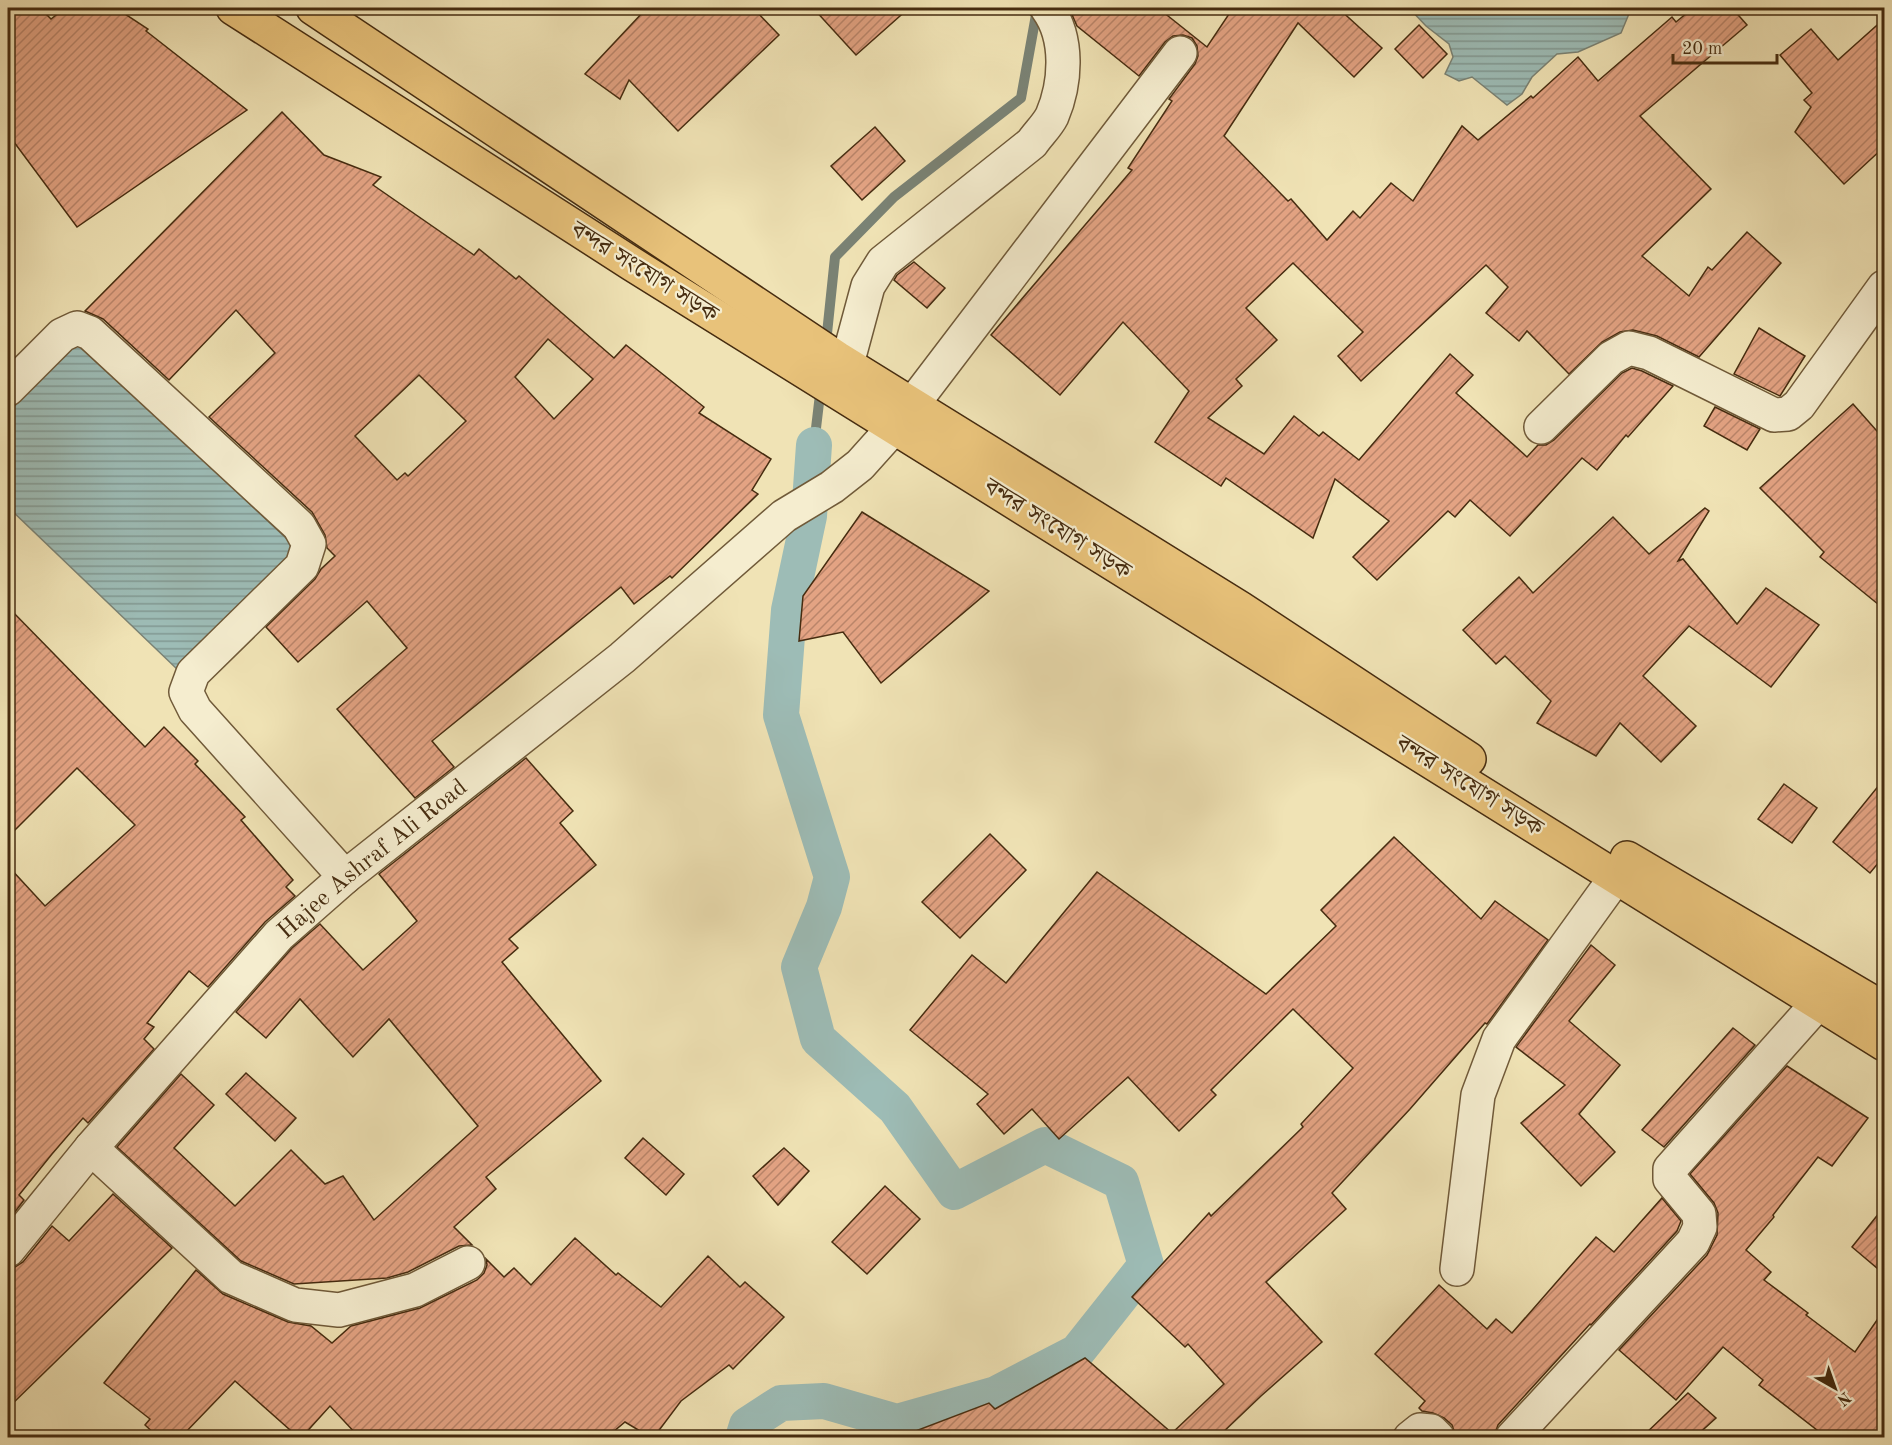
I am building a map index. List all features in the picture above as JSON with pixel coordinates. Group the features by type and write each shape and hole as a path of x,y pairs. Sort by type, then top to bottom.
{"highway":[{"name":"বন্দর সংযোগ সড়ক","path":"233,8 632,264 843,373 903,415 1616,877 1884,1044"},
{"name":"বন্দর সংযোগ সড়ক","path":"313,8 806,355"},
{"name":"বন্দর সংযোগ সড়ক","path":"903,415 1240,608 1560,818 1884,1009"}],"street":[{"path":"843,373 868,286 883,262 1032,142 1051,118 1061,88 1063,51 1057,21 1047,8"},
{"name":"Hajee Ashraf Ali Road","path":"8,1250 91,1148 279,935 345,877 622,658 784,516 832,487 860,465 903,415 1180,53"},
{"path":"1541,427 1611,358 1629,348 1649,353 1774,415 1788,414 1799,405 1884,287"},
{"path":"8,389 62,336 77,328 90,333 299,526 309,544 302,566 193,673 186,692 195,710 345,877"},
{"path":"1457,1269 1478,1095 1499,1039 1616,877"},
{"path":"1512,1437 1693,1242 1700,1227 1699,1214 1670,1179 1670,1169 1818,1003"},
{"path":"91,1148 231,1276 295,1305 339,1310 415,1290 468,1263"},
{"path":"1410,1437 1420,1430 1431,1431 1438,1437"}],"water":[{"path":"1388,8 1409,8 1391,11"},
{"path":"1409,8 1631,9 1621,33 1578,52 1557,54 1532,77 1522,94 1507,105 1472,77 1459,81 1445,74 1453,57 1449,44 1426,26"},
{"path":"77,341 288,540 292,549 287,559 179,671 8,507 8,413"}],"building":[{"path":"8,8 40,8 51,19 65,8 116,8 148,29 146,31 247,110 77,227 8,134"},
{"path":"753,8 779,35 678,131 629,80 620,99 585,74 645,10"},
{"path":"813,8 909,8 856,55"},
{"path":"1069,8 1158,8 1207,47 1233,8 1338,8 1382,48 1354,77 1298,23 1224,136 1288,201 1291,199 1327,240 1353,211 1360,218 1391,183 1413,201 1462,126 1478,140 1531,96 1533,98 1578,57 1598,81 1672,17 1676,22 1693,8 1732,8 1747,25 1640,116 1711,189 1642,256 1689,296 1708,267 1712,270 1747,232 1781,263 1699,357 1657,336 1633,330 1620,332 1602,342 1569,374 1527,331 1519,341 1486,313 1508,287 1486,265 1361,381 1338,356 1363,332 1293,263 1246,308 1277,340 1236,379 1242,386 1208,418 1264,454 1294,416 1319,436 1323,432 1359,460 1450,354 1473,375 1456,393 1527,457 1538,445 1546,445 1554,440 1622,373 1632,368 1673,386 1628,437 1626,435 1597,470 1582,458 1510,536 1470,500 1455,517 1448,511 1377,580 1353,557 1389,521 1335,479 1313,538 1226,478 1221,486 1155,442 1189,391 1123,322 1060,395 991,335 1132,170 1128,168 1172,101 1169,99 1195,64 1198,56 1197,46 1192,38 1183,35 1173,36 1165,42 1139,76 1077,26"},
{"path":"1884,19 1884,147 1844,184 1795,132 1811,107 1804,100 1812,93 1780,55 1811,29 1838,60"},
{"path":"1419,25 1447,54 1423,78 1395,49"},
{"path":"282,112 324,155 381,177 373,185 474,255 479,249 516,279 519,276 614,358 626,345 704,407 699,413 771,459 752,490 758,494 672,578 670,576 634,604 621,587 432,741 454,767 415,798 337,709 407,648 367,601 298,662 266,627 335,556 327,548 325,535 312,512 209,417 275,353 236,310 169,380 103,319 85,311","holes":["548,339 593,379 554,419 515,377","419,375 466,421 408,476 405,473 397,480 355,436"]},
{"path":"875,127 905,161 862,200 831,166"},
{"path":"914,262 945,288 927,308 894,280"},
{"path":"1759,328 1805,356 1780,396 1734,374"},
{"path":"1853,404 1884,439 1884,609 1820,557 1824,552 1760,488"},
{"path":"1715,407 1760,429 1747,450 1704,426"},
{"path":"1705,508 1709,511 1678,561 1683,559 1737,624 1766,588 1819,625 1771,687 1689,626 1643,676 1696,726 1661,762 1620,723 1596,756 1537,723 1551,701 1505,656 1496,664 1463,630 1519,577 1533,593 1613,517 1649,554"},
{"path":"862,512 989,591 881,683 843,632 799,641 803,596"},
{"path":"8,607 145,747 164,727 198,761 195,764 245,817 241,820 293,880 286,887 295,896 265,922 208,987 189,971 147,1023 154,1027 144,1039 154,1049 88,1123 83,1118 52,1154 19,1195 24,1200 8,1221 8,866 45,906 135,825 77,768 8,837"},
{"path":"526,758 573,811 560,823 596,865 509,939 518,948 502,962 601,1081 486,1177 496,1189 454,1227 472,1245 459,1246 408,1272 387,1278 294,1284 241,1261 117,1147 181,1074 214,1105 174,1148 235,1206 291,1150 325,1184 343,1176 374,1220 478,1126 389,1019 353,1057 300,999 266,1038 236,1012 292,948 320,924 363,970 417,921 379,874"},
{"path":"1884,779 1884,856 1870,873 1833,842"},
{"path":"1784,784 1817,808 1792,843 1758,819"},
{"path":"990,834 1026,870 960,938 922,902"},
{"path":"1394,837 1481,919 1495,901 1548,940 1487,1024 1485,1023 1332,1193 1346,1209 1266,1282 1322,1342 1218,1437 905,1437 905,1435 989,1403 995,1409 1085,1358 1172,1433 1224,1384 1188,1344 1185,1347 1132,1297 1209,1213 1211,1216 1303,1127 1301,1124 1353,1068 1293,1009 1211,1090 1216,1095 1179,1131 1128,1077 1059,1139 1032,1109 1004,1134 977,1104 988,1094 910,1030 972,955 1006,983 1097,872 1266,994 1336,926 1321,910"},
{"path":"1591,945 1615,965 1569,1021 1620,1065 1579,1114 1615,1152 1581,1186 1521,1123 1565,1085 1516,1047"},
{"path":"1733,1028 1755,1045 1664,1147 1642,1130"},
{"path":"1787,1066 1868,1118 1832,1166 1818,1157 1773,1215 1774,1217 1746,1250 1771,1272 1764,1280 1855,1352 1884,1310 1884,1437 1826,1437 1759,1385 1763,1380 1723,1347 1676,1400 1619,1350 1707,1255 1717,1235 1718,1213 1714,1203 1690,1174"},
{"path":"246,1073 296,1118 275,1141 226,1094"},
{"path":"643,1138 684,1174 666,1195 625,1158"},
{"path":"784,1148 809,1171 778,1205 753,1176"},
{"path":"885,1186 920,1219 867,1274 832,1242"},
{"path":"113,1194 172,1248 8,1408 8,1268 23,1262 52,1226 69,1241"},
{"path":"1662,1198 1681,1221 1677,1231 1498,1425 1494,1437 1456,1437 1452,1425 1444,1418 1419,1408 1425,1401 1375,1354 1439,1285 1487,1329 1496,1319 1512,1333 1596,1237 1614,1252"},
{"path":"1884,1207 1884,1274 1852,1247"},
{"path":"575,1238 616,1275 618,1273 661,1307 708,1256 740,1287 745,1282 784,1317 733,1369 729,1365 681,1401 654,1437 650,1437 625,1422 607,1437 359,1437 330,1406 302,1437 298,1437 235,1381 181,1437 158,1437 145,1425 150,1419 104,1383 196,1270 223,1294 288,1322 311,1326 332,1343 351,1326 420,1308 477,1280 484,1273 487,1265 486,1259 504,1277 514,1268 531,1285"},
{"path":"1688,1393 1716,1418 1695,1437 1642,1437"}],"waterway":[{"path":"826,343 835,257 894,197 1021,98 1036,15 1030,8"},
{"path":"814,445 821,386"},
{"path":"743,1438 747,1425 781,1403 824,1401 897,1422 996,1394 1077,1352 1146,1265 1121,1182 1045,1145 954,1192 895,1108 818,1039 799,967 824,907 832,877 781,715 789,610 809,516 814,445"}]}
